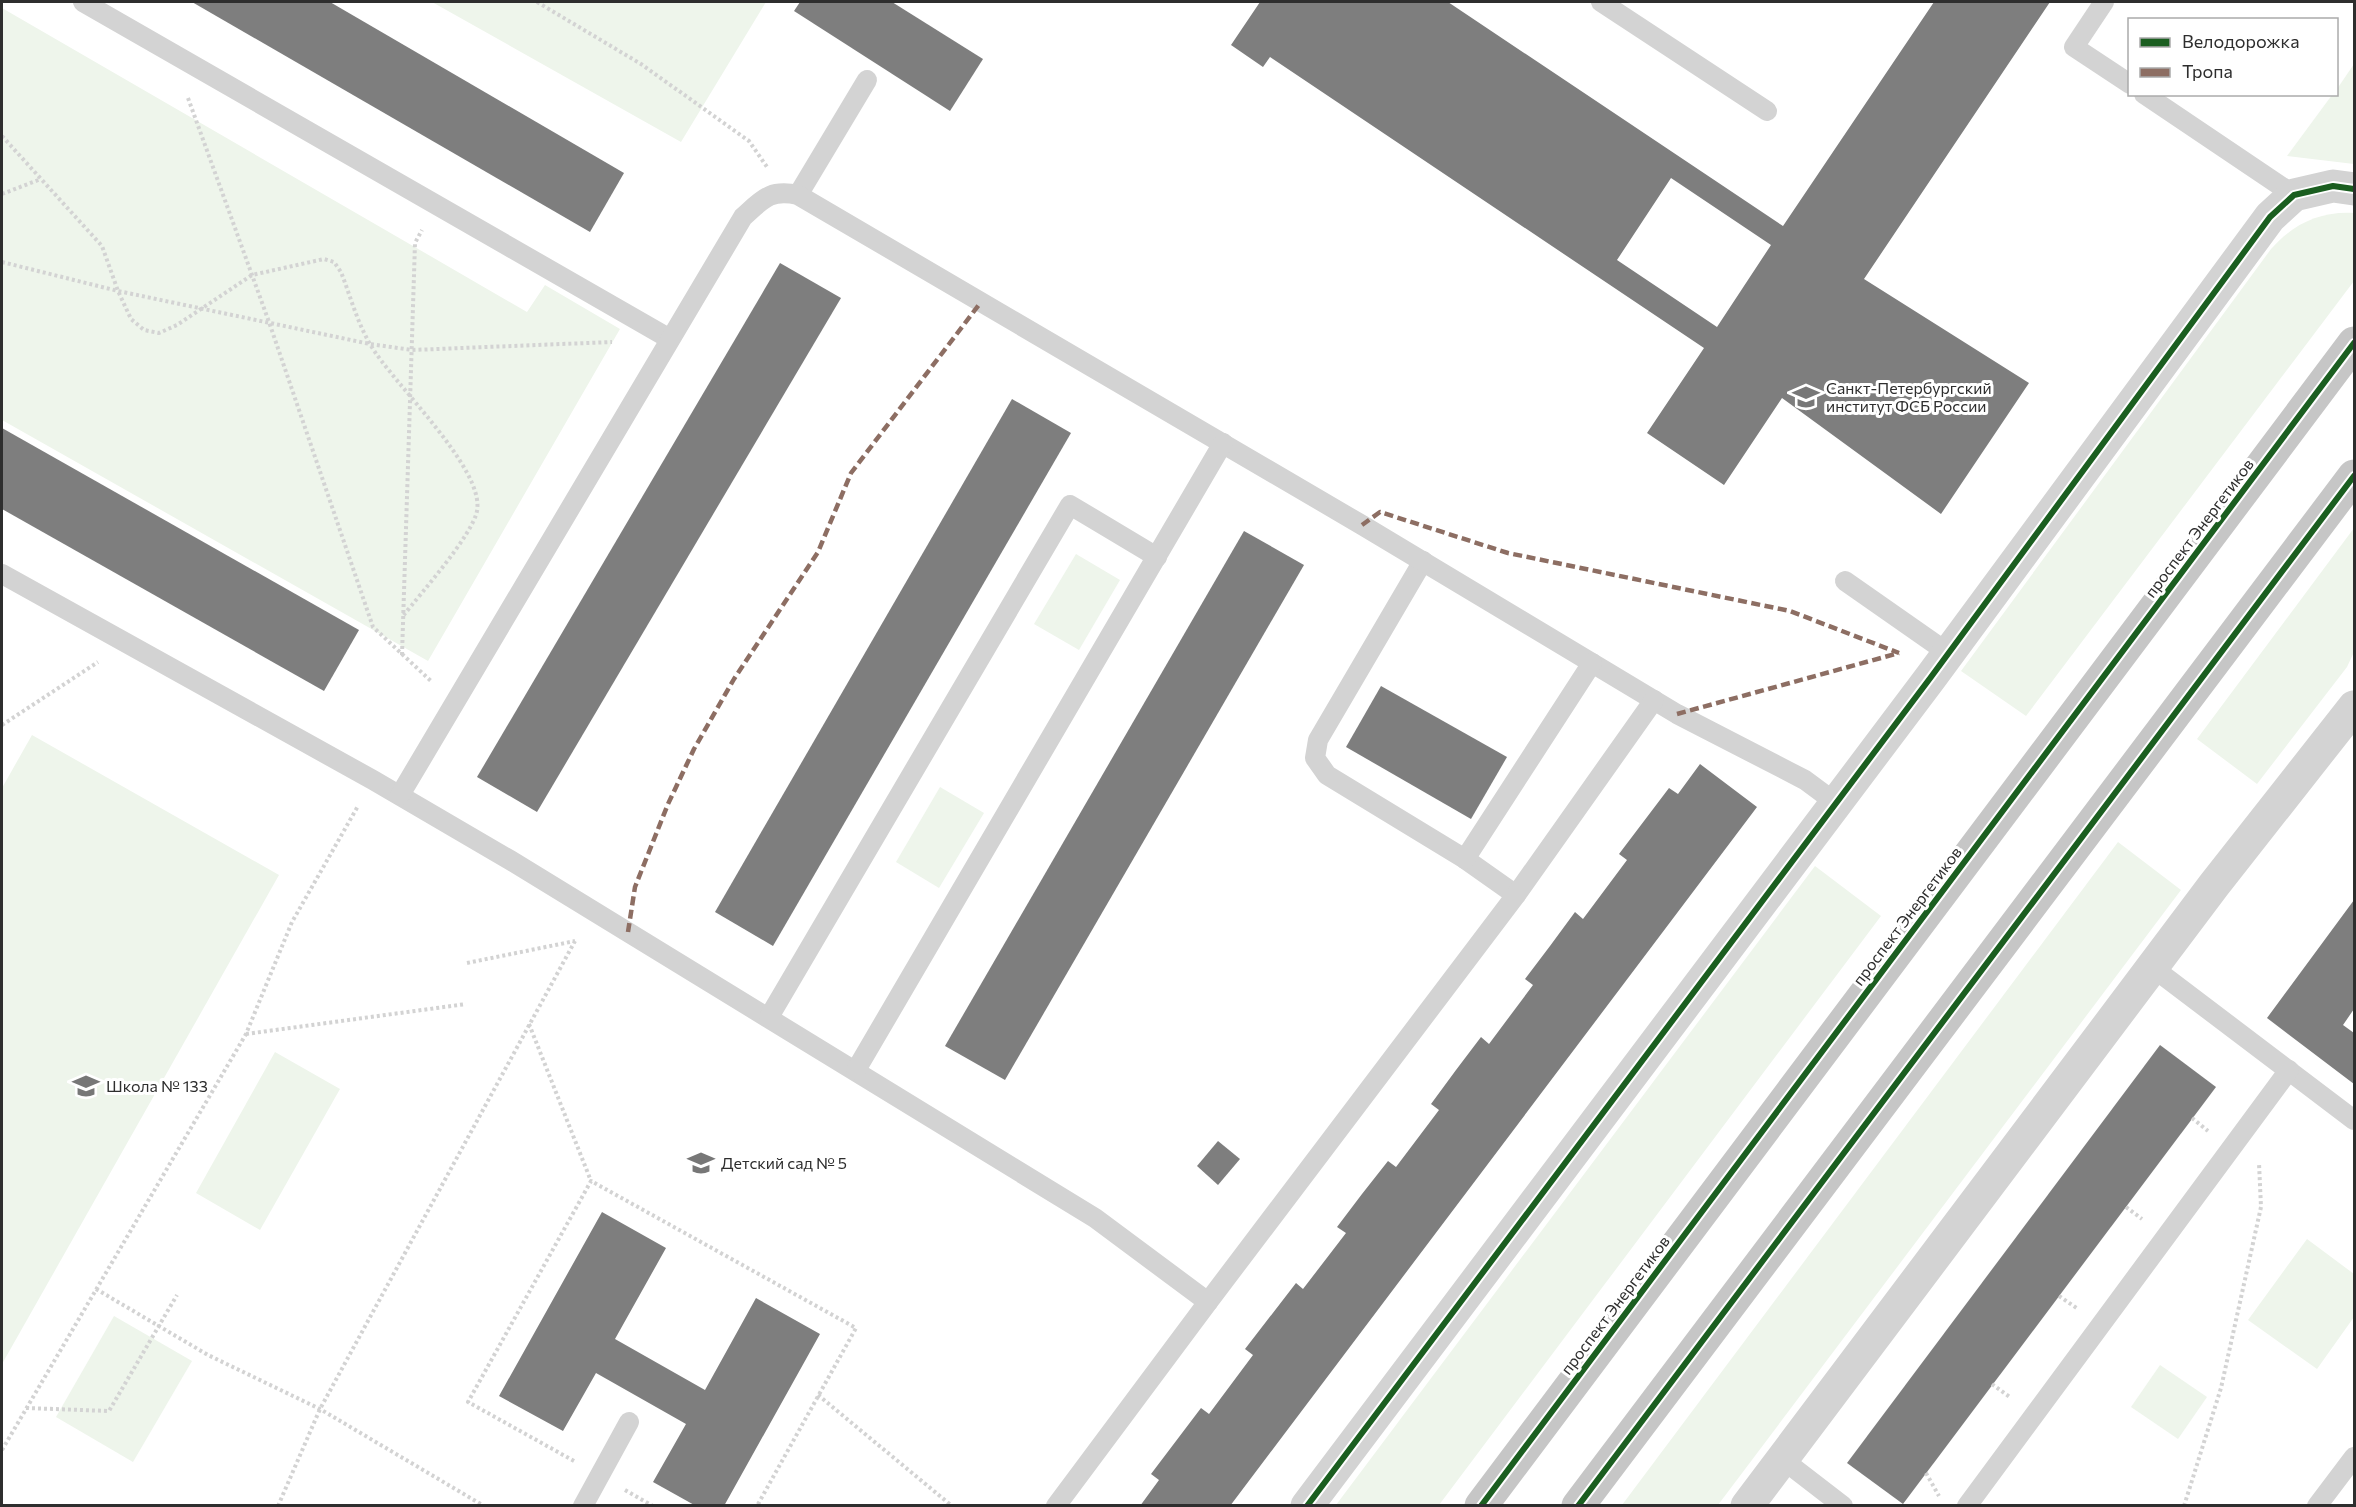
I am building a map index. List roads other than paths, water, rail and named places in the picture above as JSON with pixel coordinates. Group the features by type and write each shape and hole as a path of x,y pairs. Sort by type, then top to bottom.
{"main road":[{"name":"проспект Энергетиков","path":"1481,1506 2355,343"},
{"path":"1578,1506 2355,476"}],"street":[{"path":"1307,1506 1836,803 2270,217 2294,195 2333,186 2355,189"},
{"path":"1747,1506 2152,967 2355,707"}],"lane":[{"path":"83,2 670,339"},
{"path":"1601,2 1767,111"},
{"path":"2104,2 2074,47 2128,83"},
{"path":"791,193 867,80"},
{"path":"2147,96 2294,195"},
{"path":"400,795 743,217 766,196 791,193 1223,443 1677,714 1805,780 1836,803"},
{"path":"856,1070 1223,443"},
{"path":"769,1017 1070,505 1156,557"},
{"path":"1423,561 1318,740 1315,758 1327,774 1465,859 1516,895"},
{"path":"2,574 400,795 769,1017 1095,1218 1208,1302"},
{"path":"1845,581 1948,653"},
{"path":"1465,859 1592,663"},
{"path":"1056,1506 1516,895 1654,700"},
{"path":"2152,967 2355,1120"},
{"path":"1967,1506 2289,1070"},
{"path":"583,1506 629,1422"},
{"path":"2318,1506 2355,1457"},
{"path":"1782,1459 1843,1506"}],"place":[{"name":"Санкт-Петербургский институт ФСБ России","path":"1806,397"},
{"name":"Школа № 133","path":"86,1086"},
{"name":"Детский сад № 5","path":"701,1163"}]}
